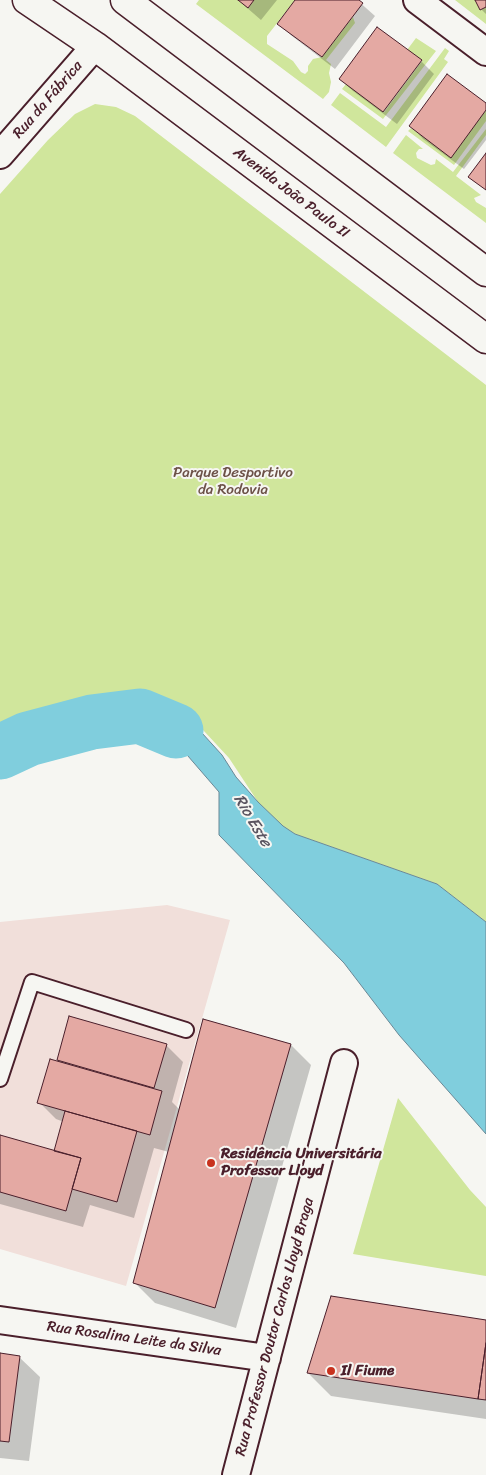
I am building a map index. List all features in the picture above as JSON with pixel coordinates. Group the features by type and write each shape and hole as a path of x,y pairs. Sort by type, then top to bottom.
{"main road":[{"name":"Avenida João Paulo II","path":"27,0 96,46 486,339"},
{"name":"Avenida João Paulo II","path":"51,0 96,46"},
{"path":"128,2 486,272"}],"street":[{"path":"417,0 486,52"},
{"name":"Rua da Fábrica","path":"0,155 96,46"},
{"name":"Rua Professor Doutor Carlos Lloyd Braga","path":"236,1475 344,1063"},
{"name":"Rua Rosalina Leite da Silva","path":"0,1320 267,1358"}],"lane":[{"path":"0,1079 32,982 186,1030"}],"shaded area":[{"path":"167,905 230,920 126,1286 0,1249 0,922"}],"green space":[{"path":"199,0 238,0 248,8 254,0 295,0 267,36 267,44 293,61 301,72 305,74 313,59 322,57 353,17 355,23 326,60 331,64 329,92 323,99 196,4"},
{"path":"455,0 475,0 480,10 486,7 486,24"},
{"path":"416,38 436,51 383,119 342,89 346,84 384,112 422,61 407,50"},
{"path":"445,48 449,51 444,59 448,62 386,147 331,105 340,93 386,127"},
{"name":"Parque Desportivo da Rodovia","path":"95,104 116,107 135,116 486,385 486,922 437,884 295,834 282,826 258,802 229,758 191,717 167,705 117,706 0,741 0,194 48,140 75,114"},
{"path":"486,110 486,121 454,165 408,131 411,128 451,157"},
{"path":"486,129 486,135 456,176 481,195 474,198 476,202 486,208 486,223 393,153 406,135 423,149 419,149 416,153 417,158 431,165 435,164 436,159 453,172"},
{"path":"398,1098 470,1190 486,1207 486,1276 353,1254"}],"water":[{"path":"150,711 185,720 202,733 222,755 236,777 258,802 283,826 295,834 437,884 486,922 486,1134 399,1035 344,963 219,835 219,792 175,741 126,730 0,770 0,752 28,739"}],"building":[{"path":"238,0 254,0 248,8"},
{"path":"295,0 359,0 363,3 322,57 277,24"},
{"path":"475,0 486,0 486,7 480,10"},
{"path":"377,27 422,60 383,112 339,79"},
{"path":"447,74 486,103 486,110 451,158 409,126"},
{"path":"486,153 486,190 468,177"},
{"path":"69,1016 167,1044 154,1088 57,1060"},
{"name":"Residência Universitária Professor Lloyd","path":"203,1019 291,1044 215,1308 133,1283"},
{"path":"50,1059 162,1091 150,1135 37,1103"},
{"path":"65,1111 137,1131 117,1202 72,1189 81,1158 54,1151"},
{"path":"0,1135 81,1158 66,1211 0,1192"},
{"path":"331,1296 486,1320 486,1343 478,1399 307,1373"},
{"path":"486,1343 486,1400 478,1399"},
{"path":"0,1353 20,1356 9,1442 0,1441"}],"waterway":[{"name":"Rio Este","path":"0,752 28,739 92,722 140,716 176,731"}],"place":[{"name":"Residência Universitária Professor Lloyd","path":"211,1163"},
{"name":"Il Fiume","path":"331,1371"}]}
